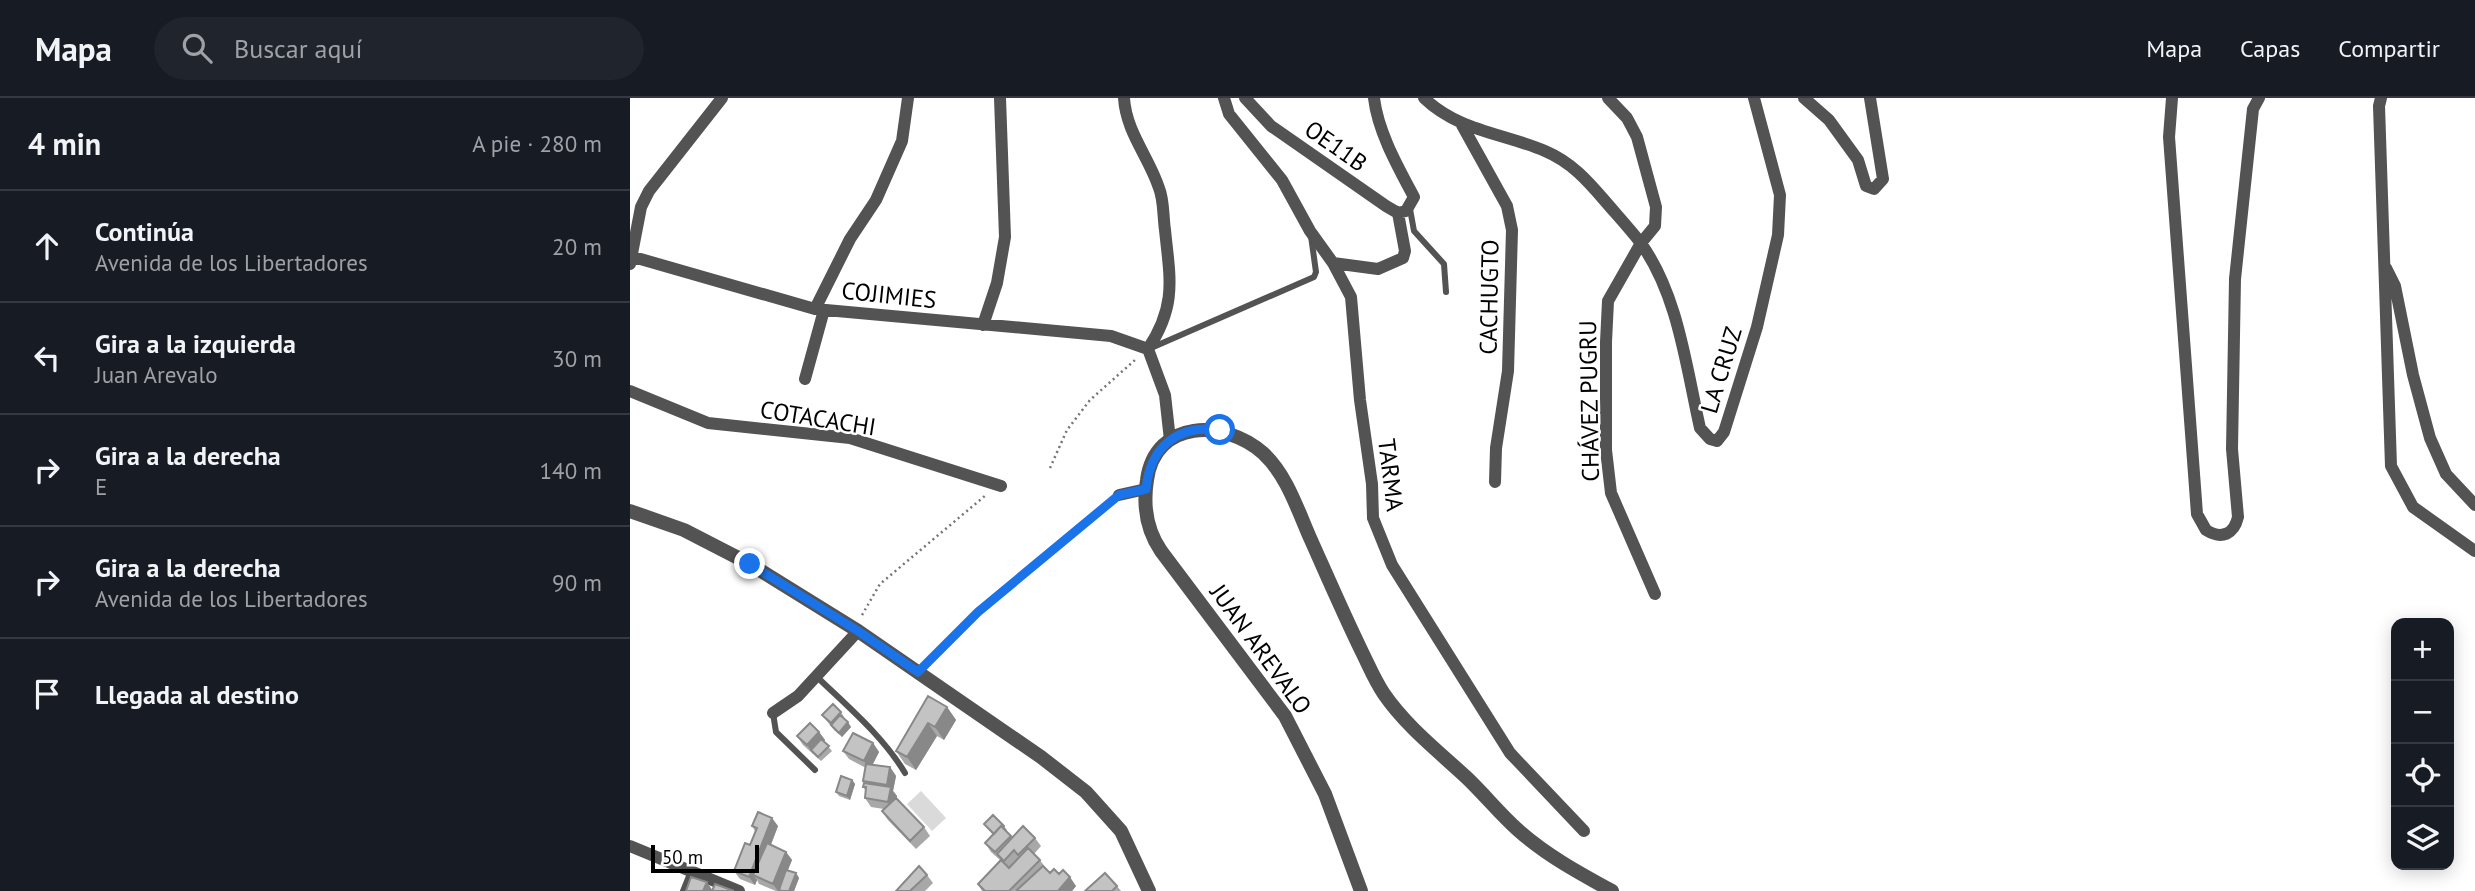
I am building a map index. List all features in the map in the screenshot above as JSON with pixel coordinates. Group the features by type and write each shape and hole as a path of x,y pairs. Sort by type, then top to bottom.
{"street":[{"path":"631,259 641,207 649,191 722,98"},
{"path":"805,379 819,310 849,239 876,200 902,141 908,98"},
{"path":"983,325 997,283 1005,237 1000,98"},
{"path":"1124,98 1131,130 1160,188 1171,281 1169,306 1160,330 1148,349 1165,395 1170,440 1194,430 1220,430 1251,443 1277,466 1337,600 1384,693 1415,729 1486,795 1518,830 1545,851 1612,891"},
{"name":"TARMA","path":"1224,98 1238,129 1282,180 1351,297 1360,400 1372,484 1373,518 1392,565 1510,753 1584,831"},
{"name":"OE11B","path":"1245,98 1271,126 1404,210"},
{"path":"1333,263 1378,269 1403,258 1405,251 1404,210 1414,197 1375,110 1374,98"},
{"path":"1424,98 1438,111 1462,125 1542,149 1563,159 1583,176 1641,243"},
{"name":"CHÁVEZ PUGRU","path":"1608,98 1627,118 1637,137 1656,207 1655,226 1641,243 1608,301 1606,450 1611,493 1655,594"},
{"name":"LA CRUZ","path":"1641,243 1666,291 1677,326 1700,428 1710,439 1717,441 1724,432 1757,327 1778,235 1780,195 1754,98"},
{"path":"1804,98 1829,120 1858,160 1866,186 1874,189 1883,179 1871,98"},
{"path":"2172,98 2169,136 2197,514 2206,530 2222,535 2231,533 2238,517 2232,449 2235,279 2253,108 2259,98"},
{"path":"2381,98 2379,106 2391,466 2413,507 2475,551"},
{"name":"CACHUGTO","path":"1462,125 1507,206 1512,230 1508,371 1496,448 1496,482"},
{"name":"COJIMIES","path":"631,259 819,310 1111,336 1148,349"},
{"path":"2384,267 2395,286 2413,375 2430,439 2446,474 2475,505"},
{"name":"COTACACHI","path":"630,391 708,423 850,438 1001,486"},
{"name":"JUAN AREVALO","path":"1170,440 1151,463 1146,489 1146,517 1156,544 1285,716 1325,794 1361,891"},
{"path":"1119,495 1146,489"},
{"path":"630,512 684,530 750,564 858,631 1041,757 1086,792 1121,831 1149,891"},
{"path":"773,713 798,696 858,631"},
{"path":"630,846 739,891"}],"lane":[{"path":"1404,210 1414,231 1444,264 1446,292"},
{"path":"1148,349 1314,277 1316,272 1310,230"},
{"path":"816,676 863,720 897,759 905,773"},
{"path":"773,713 776,732 815,770"},
{"path":"683,891 691,871"}],"path":[{"path":"1049,468 1067,430 1090,400 1148,349"},
{"path":"858,631 863,610 880,584 988,493"},
{"path":"918,672 978,612 1119,495"}],"shaded area":[{"path":"921,791 946,818 932,831 907,804"}],"building":[{"path":"928,696 947,707 935,727 928,723 907,757 896,751"},
{"path":"833,704 841,712 831,723 822,715"},
{"path":"840,715 848,722 839,733 831,725"},
{"path":"810,723 819,732 807,745 797,736"},
{"path":"853,733 873,743 864,761 843,751"},
{"path":"821,739 829,746 818,757 811,750"},
{"path":"866,764 890,767 887,785 863,781"},
{"path":"841,776 852,780 847,796 836,792"},
{"path":"864,783 891,787 888,802 865,798"},
{"path":"896,798 924,827 910,841 882,811"},
{"path":"758,812 772,818 749,877 734,871 745,843 750,845 757,828 752,826"},
{"path":"993,815 1004,826 994,834 984,824"},
{"path":"1001,826 1011,836 995,852 985,843"},
{"path":"1023,826 1035,838 1018,855 1014,850 1004,861 997,854"},
{"path":"767,843 786,852 773,884 753,875"},
{"path":"1028,848 1040,860 1009,891 985,891 978,884 1001,860 1009,868"},
{"path":"919,866 927,875 910,891 896,891"},
{"path":"1043,866 1050,873 1054,869 1059,874 1063,870 1070,877 1058,891 1017,890"},
{"path":"786,870 796,873 789,891 782,891 779,890"},
{"path":"1105,873 1117,886 1112,891 1085,891"},
{"path":"691,877 707,882 703,891 686,891"},
{"path":"715,884 734,891 712,891"}],"route":[{"path":"750,564 918,672 978,612 1119,495 1146,489 1151,463 1170,440 1194,430 1220,430"}]}
